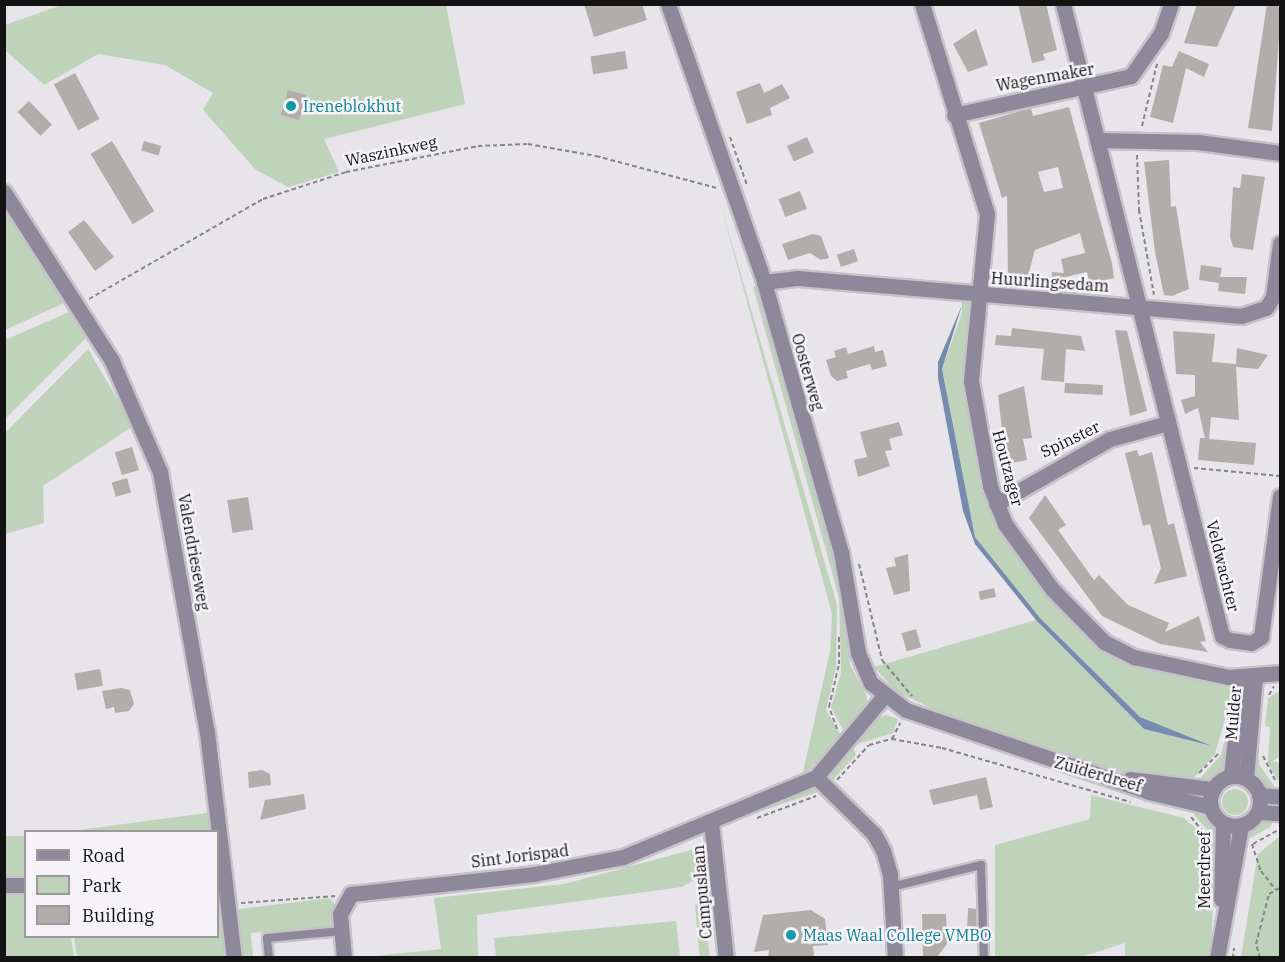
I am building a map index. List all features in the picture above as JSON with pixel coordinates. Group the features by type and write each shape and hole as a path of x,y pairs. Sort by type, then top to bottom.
{"street":[{"name":"Oosterweg","path":"668,4 727,187 764,282 847,572 862,669 884,696"},
{"name":"Houtzager","path":"922,4 954,115 987,214 971,381 996,504 1014,539 1052,590 1104,642 1134,657 1248,678"},
{"name":"Veldwachter","path":"1063,4 1222,636 1230,640 1251,643 1262,637 1281,496"},
{"name":"Wagenmaker","path":"954,115 1022,96 1085,91 1131,76 1161,33 1172,4"},
{"path":"1097,140 1197,142 1281,153"},
{"name":"Valendrieseweg","path":"4,192 78,305 130,396 160,472 207,732 216,830"},
{"name":"Huurlingsedam","path":"764,282 798,278 980,295 1255,314 1274,297 1281,243"},
{"name":"Spinster","path":"996,504 1110,439 1168,423"},
{"name":"Mulder","path":"1238,777 1248,678 1281,673"},
{"path":"884,696 816,777 826,790 874,834 891,887 895,957"},
{"name":"Zuiderdreef","path":"884,696 927,717 1112,778 1211,807"},
{"name":"Sint Jorispad","path":"344,900 363,890 593,865 711,823 816,777"},
{"path":"1281,797 1259,795 1238,777 1213,789 1211,807 1223,823 1241,825 1258,812 1281,813"},
{"name":"Zuiderdreef","path":"1112,778 1213,789"},
{"path":"1258,812 1259,795"},
{"name":"Campuslaan","path":"711,823 726,957"},
{"name":"Meerdreef","path":"1217,957 1222,917 1223,823"},
{"name":"Meerdreef","path":"1222,917 1245,846 1241,825"},
{"name":"Valendrieseweg","path":"219,859 223,901 234,957"},
{"path":"4,885 24,885"},
{"path":"344,900 342,931 344,957"}],"lane":[{"path":"891,887 981,865 984,957"},
{"path":"269,957 267,938 342,931"}],"path":[{"name":"Waszinkweg","path":"78,305 263,199 346,172 478,146 528,144 584,154 727,187"},
{"path":"716,178 727,187"},
{"path":"1178,466 1281,476"},
{"path":"791,807 826,790 863,752 836,728 829,706 839,664 839,630"},
{"path":"1275,690 1281,690"},
{"name":"Zuiderdreef","path":"863,752 876,741 892,739 942,748 1141,804"},
{"path":"1265,765 1280,792"},
{"path":"1186,814 1221,844"},
{"path":"1275,890 1245,846 1281,830"},
{"path":"1260,957 1258,934 1269,894 1281,888"},
{"path":"223,901 330,893 344,900"}],"green space":[{"path":"62,5 446,5 465,104 324,139 339,172 288,187 256,170 203,110 213,93 165,65 98,54 44,85 5,50 5,25"},
{"path":"719,199 837,605 836,667 826,710 842,737 802,776 830,651 832,614"},
{"path":"5,212 64,303 4,330"},
{"path":"758,285 844,590 850,665 867,697 867,707 845,733 831,708 841,673 839,598 753,287"},
{"path":"962,296 972,301 984,479 1039,583 1086,635 1227,684 1233,691 1215,754 1191,781 1116,771 944,714 897,692 874,667 1036,620 1144,729 1212,746 1140,717 1040,618 975,537 942,369 962,313"},
{"path":"69,312 86,338 5,419 5,340"},
{"path":"88,349 133,426 43,486 44,523 5,534 5,433"},
{"path":"1280,691 1280,756 1273,761 1280,763 1280,783 1268,764 1270,727 1265,726 1268,698"},
{"path":"1230,713 1225,768 1212,780 1197,782 1221,755"},
{"path":"886,715 898,719 893,733 857,744 874,720"},
{"path":"1257,723 1259,764 1276,789 1264,787 1253,770"},
{"path":"853,747 856,755 830,783 826,775"},
{"path":"808,788 818,792 743,817 743,815"},
{"path":"1235,789 1244,793 1248,802 1244,811 1235,815 1226,811 1222,802 1226,793"},
{"path":"1091,795 1184,818 1217,847 1210,957 1125,957 1125,943 1081,957 995,958 995,845 1090,819"},
{"path":"1199,808 1215,828 1215,838 1195,816 1193,810"},
{"path":"214,812 216,830 79,830"},
{"path":"1275,818 1270,827 1243,842 1261,821"},
{"path":"5,836 24,836 24,883 5,883"},
{"path":"1280,836 1280,957 1241,957 1258,854"},
{"path":"706,846 699,877 682,887 477,915 478,957 365,957 441,949 434,898 564,884"},
{"path":"5,893 24,894 24,938 71,938 74,957 5,957"},
{"path":"329,898 335,904 332,927 251,933 253,957 239,957 239,909"},
{"path":"705,904 710,957 700,958 695,905"},
{"path":"219,910 222,912 230,957 77,957 74,938 219,938"},
{"path":"676,921 680,957 496,957 494,938"}],"water":[{"path":"962,305 942,369 975,537 1040,618 1140,717 1212,746 1144,729 1036,620 975,544 963,511 938,378 938,362"}],"building":[{"path":"584,4 642,4 647,20 594,37"},
{"path":"1018,4 1046,4 1057,50 1043,54 1045,60 1032,63"},
{"path":"1197,4 1236,4 1217,47 1184,43"},
{"path":"1267,4 1277,4 1281,12 1272,131 1248,128"},
{"path":"976,29 988,65 968,72 953,44"},
{"path":"625,51 628,69 593,74 590,56"},
{"path":"1179,51 1209,64 1204,77 1186,68 1173,123 1150,117 1163,65 1172,67"},
{"path":"75,73 99,119 78,130 54,84"},
{"path":"760,83 764,93 782,84 790,98 770,108 772,115 747,124 736,92"},
{"name":"Ireneblokhut","path":"288,90 306,95 299,120 281,115"},
{"path":"29,101 52,125 40,136 17,112"},
{"path":"1069,107 1112,263 1114,278 1105,280 1104,291 1091,290 1087,272 1066,277 1069,287 1051,285 1052,272 1064,273 1061,259 1085,253 1080,233 1035,250 1026,283 1008,282 1007,196 1002,198 979,123 1031,108 1033,116","holes":["1058,167 1063,188 1044,192 1038,172"]},
{"path":"807,137 814,153 794,161 787,146"},
{"path":"112,141 154,211 133,224 91,154"},
{"path":"144,141 161,146 159,156 141,151"},
{"path":"1169,160 1171,207 1176,206 1189,289 1172,296 1164,295 1155,252 1144,162"},
{"path":"1242,174 1265,177 1253,250 1233,247 1230,237 1233,187 1240,188"},
{"path":"800,191 807,209 785,217 779,199"},
{"path":"84,220 114,257 95,271 68,232"},
{"path":"813,234 821,236 829,258 821,260 810,253 788,260 782,244"},
{"path":"854,249 858,261 841,267 837,255"},
{"path":"1201,265 1222,268 1220,277 1247,277 1245,294 1218,291 1219,283 1199,280"},
{"path":"1012,328 1081,336 1085,351 1066,349 1064,382 1041,380 1044,349 995,345 996,335 1011,336"},
{"path":"1115,330 1127,331 1147,411 1130,416"},
{"path":"1173,331 1215,334 1212,362 1236,364 1237,348 1268,355 1258,369 1236,367 1239,420 1211,417 1209,439 1256,443 1254,465 1198,460 1200,438 1205,438 1198,408 1185,414 1181,400 1195,396 1195,375 1176,374"},
{"path":"874,346 875,352 883,350 887,366 872,370 870,364 846,371 848,378 837,381 831,376 826,360 836,357 834,351 846,347 848,354"},
{"path":"1065,383 1103,385 1102,395 1064,393"},
{"path":"1024,386 1032,438 1023,439 1027,460 1006,464 998,395"},
{"path":"899,422 903,435 889,439 892,450 885,451 890,466 858,477 854,460 867,457 860,432"},
{"path":"132,447 139,470 122,475 115,452"},
{"path":"1137,450 1139,456 1152,452 1168,525 1174,523 1187,576 1154,584 1161,568 1150,524 1143,526 1125,453"},
{"path":"127,478 131,492 116,497 112,482"},
{"path":"1045,495 1066,525 1058,530 1094,580 1099,575 1128,605 1169,623 1165,632 1199,616 1206,641 1200,642 1208,652 1160,644 1102,616 1029,518"},
{"path":"248,497 253,530 232,533 227,500"},
{"path":"908,554 910,591 894,595 886,568 896,566 894,558"},
{"path":"994,588 996,597 980,600 978,592"},
{"path":"916,629 921,647 907,651 902,633"},
{"path":"100,669 103,686 77,690 74,674"},
{"path":"121,688 130,690 134,704 129,711 115,713 114,707 106,709 102,691"},
{"path":"262,770 270,774 271,785 249,788 248,772"},
{"path":"986,777 993,807 980,810 977,795 933,805 929,790"},
{"path":"304,794 306,809 260,820 265,800"},
{"path":"968,908 976,909 977,930 967,933"},
{"name":"Maas Waal College VMBO","path":"811,910 825,919 828,945 813,946 814,957 768,957 769,950 754,952 763,915"},
{"path":"922,914 946,914 947,944 937,957 923,957"}],"place":[{"name":"Ireneblokhut","path":"291,106"},
{"name":"Maas Waal College VMBO","path":"791,935"}]}
